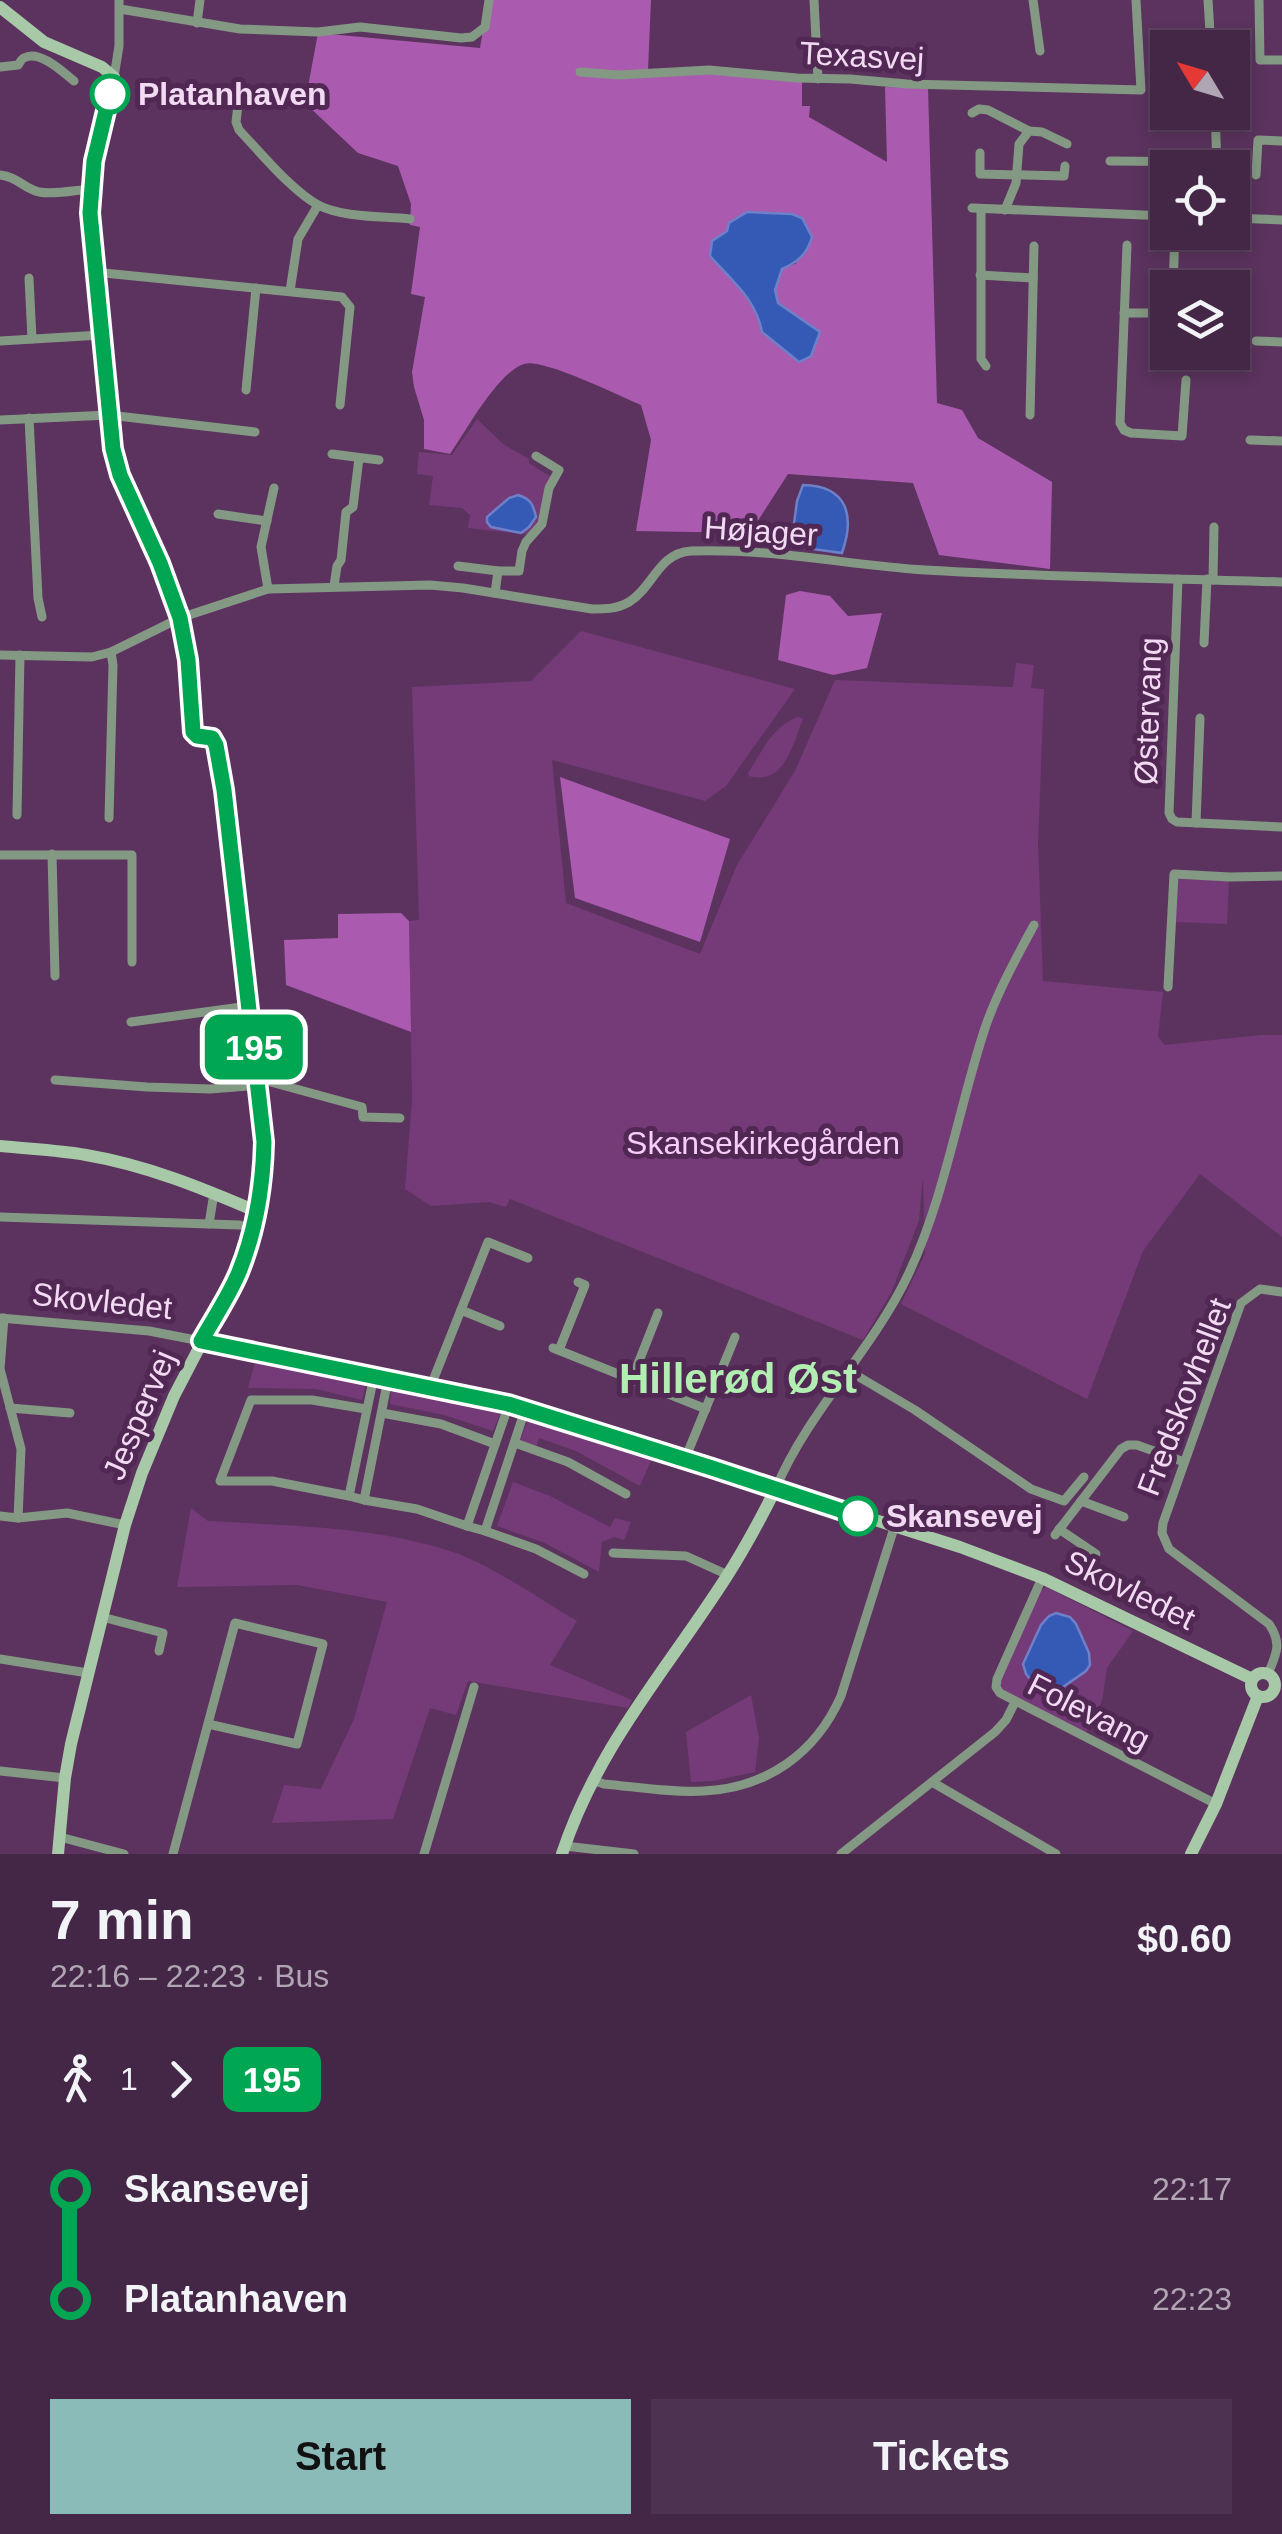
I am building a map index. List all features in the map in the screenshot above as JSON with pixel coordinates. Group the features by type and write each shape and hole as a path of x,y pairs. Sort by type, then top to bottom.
{"street":[{"path":"197,22 200,0"},
{"path":"120,5 240,29 318,32 360,27 461,38 472,36 485,26 489,0"},
{"path":"814,0 818,79"},
{"path":"1033,0 1040,50"},
{"name":"Texasvej","path":"580,72 619,75 709,70 936,85 1141,90 1136,0"},
{"path":"1208,0 1210,30"},
{"path":"1259,0 1260,60 1282,60"},
{"name":"Jespervej","path":"58,1854 65,1778 125,1525 156,1439 201,1341 238,1274 258,1212 264,1178 258,1082 216,745 212,738 197,736 191,727 188,660 180,618 120,475 108,415 90,213 94,161 119,46 120,5"},
{"path":"0,7 39,38 114,76"},
{"path":"0,67 18,66 30,56 61,70 74,81"},
{"path":"61,70 73,56"},
{"path":"240,88 236,122 239,130 298,190 318,205 338,212 410,219"},
{"path":"972,113 988,110 1066,144"},
{"path":"1005,210 1017,175 1018,144 1029,131"},
{"path":"1256,175 1258,140 1282,141"},
{"path":"980,152 980,174 1064,176 1065,166"},
{"path":"1110,161 1150,162"},
{"path":"0,175 13,176 43,193 91,189"},
{"path":"290,291 298,238 318,205"},
{"path":"986,366 981,359 977,208 1150,215"},
{"path":"1250,219 1282,220"},
{"path":"1127,245 1120,423 1124,430 1182,436 1186,380"},
{"path":"1030,414 1034,246"},
{"path":"94,272 342,297 349,303 340,405"},
{"path":"980,275 1033,278"},
{"path":"29,278 32,339"},
{"path":"246,390 256,288"},
{"path":"1124,314 1150,313"},
{"path":"0,341 101,335"},
{"path":"1256,341 1282,342"},
{"path":"0,420 108,415 255,432"},
{"path":"29,418 42,617"},
{"path":"1250,440 1282,441"},
{"path":"332,454 379,460"},
{"path":"458,566 518,571 526,542 542,524 549,488 559,470 536,456"},
{"path":"334,586 359,458"},
{"path":"268,589 261,548 274,488"},
{"path":"218,514 267,521"},
{"path":"1204,643 1214,527"},
{"name":"Højager","path":"0,654 92,657 180,618 268,589 430,585 610,609 627,604 669,558 687,551 742,552 927,570 1282,582"},
{"path":"495,593 498,570"},
{"name":"Østervang","path":"1178,578 1169,813 1177,822 1196,824 1200,718"},
{"path":"108,818 113,665 110,652"},
{"path":"16,815 20,655"},
{"path":"1196,824 1282,827"},
{"path":"0,854 132,855 132,962"},
{"path":"52,854 55,976"},
{"path":"1168,987 1174,874 1282,876"},
{"path":"634,1854 564,1850 592,1780 633,1712 728,1576 806,1432 896,1300 934,1206 986,1025 1034,925"},
{"path":"131,1022 249,1006"},
{"path":"56,1080 210,1089 268,1082 362,1106 364,1117 400,1118"},
{"path":"0,1146 86,1155 181,1180 258,1212"},
{"path":"209,1224 214,1193"},
{"path":"0,1218 240,1226"},
{"path":"430,1388 488,1242 528,1258"},
{"path":"578,1282 585,1285 556,1349 706,1409"},
{"name":"Fredskovhellet","path":"1268,1674 1279,1648 1277,1634 1169,1549 1164,1541 1163,1523 1241,1303 1260,1289 1282,1292"},
{"path":"461,1310 500,1326"},
{"path":"632,1379 658,1313"},
{"path":"2,1318 0,1370 21,1448 18,1518"},
{"name":"Skovledet","path":"2,1318 150,1331 508,1404 776,1488 1042,1578 1252,1680"},
{"path":"686,1459 734,1337"},
{"path":"848,1370 1031,1489 1064,1501 1084,1477"},
{"path":"349,1496 366,1409 381,1378"},
{"path":"364,1500 382,1413 381,1378"},
{"path":"366,1409 312,1400 251,1400 220,1480 272,1481 417,1508 536,1549 584,1574"},
{"path":"468,1526 508,1404"},
{"path":"10,1408 70,1413"},
{"path":"485,1531 525,1410"},
{"path":"382,1413 441,1424 495,1444"},
{"path":"515,1443 568,1462 626,1494"},
{"path":"1096,1554 1057,1532 1121,1449 1137,1445 1184,1462"},
{"path":"1081,1502 1124,1517"},
{"path":"0,1516 18,1518 67,1512 125,1525"},
{"path":"592,1780 703,1792 760,1780 804,1752 832,1717 841,1696 894,1528"},
{"path":"613,1553 686,1556 728,1576"},
{"name":"Folevang","path":"1042,1578 997,1679 1000,1694 1216,1804"},
{"path":"102,1617 163,1633 159,1651"},
{"path":"172,1854 235,1623 324,1644 297,1744 208,1724"},
{"path":"0,1659 88,1672"},
{"path":"1259,1674 1268,1674 1275,1681 1278,1694 1258,1696 1252,1689 1252,1680 1259,1674"},
{"path":"424,1854 474,1687"},
{"path":"1190,1854 1216,1804 1258,1696"},
{"path":"840,1854 995,1732 1015,1702"},
{"path":"0,1772 65,1778"},
{"path":"932,1782 1056,1854"},
{"path":"60,1837 124,1854"}],"green space":[{"path":"477,419 503,444 551,477 539,524 531,535 468,528 470,515 462,508 429,505 433,476 417,474 419,452 452,455"},
{"name":"Skansekirkegården","path":"581,631 795,689 726,786 705,801 552,760 566,903 700,954 737,865 795,771 835,680 1013,687 1016,663 1034,665 1031,688 1044,689 1038,843 1043,981 1163,992 1158,1037 1165,1045 1282,1035 1282,1237 1200,1174 1143,1251 1087,1399 901,1304 925,1254 923,1176 919,1220 892,1291 863,1340 510,1199 506,1207 489,1202 431,1206 405,1189 412,1100 409,921 419,920 412,687 531,681"},
{"path":"798,717 803,719 791,751 779,769 771,775 749,776 774,733"},
{"path":"1175,879 1229,880 1227,924 1174,922"},
{"path":"256,1359 366,1383 362,1400 316,1389 248,1388"},
{"path":"391,1388 501,1411 493,1431 444,1415 390,1404"},
{"path":"529,1418 652,1458 640,1486 576,1451 539,1438 536,1447 520,1441"},
{"path":"513,1482 610,1527 615,1518 631,1522 624,1540 614,1537 602,1542 599,1572 545,1543 497,1526"},
{"path":"191,1508 208,1521 391,1536 466,1557 577,1621 550,1665 632,1700 628,1708 468,1681 456,1715 430,1708 393,1819 272,1823 284,1785 321,1789 354,1719 387,1602 297,1585 177,1587"},
{"path":"1046,1587 1133,1631 1107,1668 1102,1701 1086,1733 1001,1686 1041,1590"},
{"path":"751,1695 759,1738 755,1772 691,1782 686,1732"}],"shaded area":[{"path":"488,0 651,0 648,70 802,81 802,106 810,106 809,117 887,162 885,87 928,88 937,403 962,410 978,438 1052,482 1050,569 939,555 913,483 788,474 750,533 636,531 651,440 641,405 564,372 534,364 524,364 504,378 450,454 424,449 424,420 412,372 425,297 411,294 420,227 410,225 411,204 398,166 358,153 305,103 318,33 480,48","holes":["727,231 797,263 782,269 775,290 778,303 820,332 759,314 710,257 712,241"]},
{"path":"800,591 830,596 848,616 882,613 867,668 833,675 778,660 786,595"},
{"path":"560,777 730,839 700,942 575,898"},
{"path":"401,913 409,921 411,1032 286,985 284,940 338,938 338,914"}],"water":[{"path":"747,212 792,214 802,218 812,237 801,257 782,269 775,290 778,303 820,332 811,356 799,362 762,332 749,300 710,256 712,241 727,231 729,223"},
{"path":"803,485 839,497 848,527 842,553 791,546"},
{"path":"518,495 529,500 534,509 536,517 529,527 521,533 491,527 487,517"},
{"path":"1056,1613 1070,1617 1076,1624 1090,1665 1060,1689 1052,1690 1031,1680 1023,1664 1041,1625"}],"bus line":[{"name":"195","path":"110,94 94,161 90,213 113,449 120,475 180,618 188,660 191,727 197,736 212,738 216,745 264,1142 264,1178 248,1244 238,1274 201,1341 508,1404 858,1516"}],"place":[{"name":"Platanhaven","path":"110,94"},
{"name":"Skansevej","path":"858,1516"}],"district":[{"name":"Hillerød Øst","path":"738,1378"}]}
